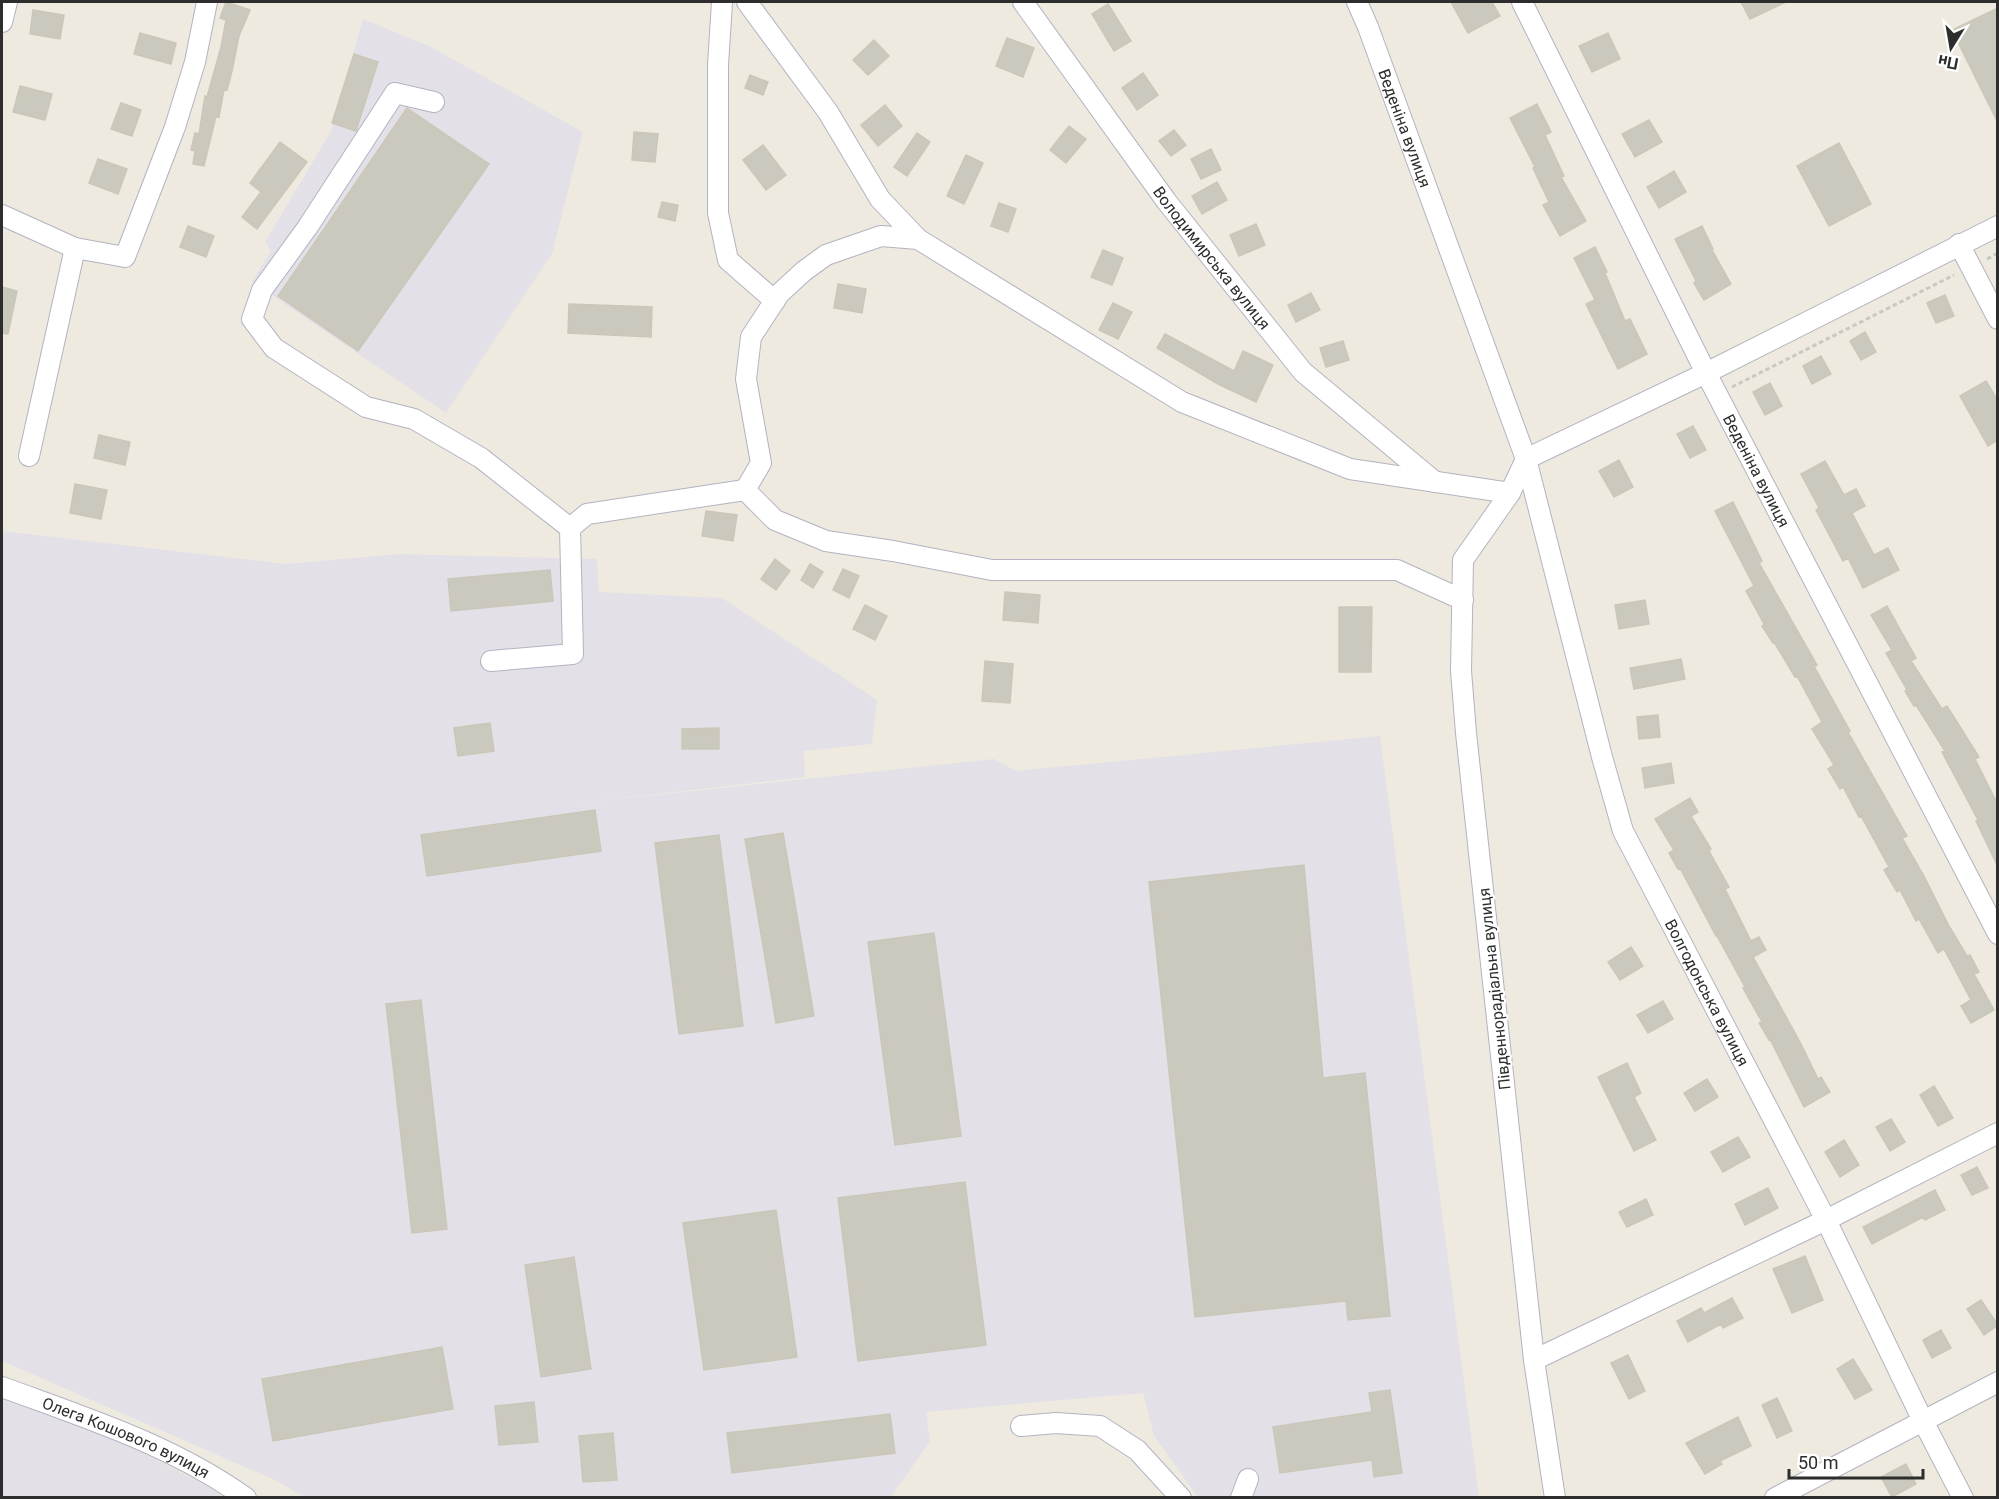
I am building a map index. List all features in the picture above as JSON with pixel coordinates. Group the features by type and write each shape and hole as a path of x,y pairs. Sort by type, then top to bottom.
{"street":[{"path":"2,22 7,2"},
{"path":"2,215 75,249 125,257 175,127 195,62 207,2"},
{"path":"722,2 718,65 718,213 728,261 775,301"},
{"path":"747,2 828,112 880,199 918,239 1182,402 1350,469 1510,493"},
{"name":"Володимирська вулиця","path":"1023,2 1167,202 1303,372 1435,482"},
{"name":"Веденіна вулиця","path":"1357,2 1526,459"},
{"name":"Веденіна вулиця","path":"1522,2 1706,373 1998,934"},
{"path":"434,102 395,93 307,228 262,290 252,319 274,348 366,406 414,419 482,458 570,528"},
{"path":"1526,459 1706,373 1998,226"},
{"path":"745,490 761,463 746,379 751,337 779,294 826,255 881,236 918,239"},
{"path":"1959,244 1998,319"},
{"path":"29,456 75,249"},
{"name":"Південнорадіальна вулиця","path":"1526,459 1510,493 1463,560 1461,670 1534,1360 1555,1497"},
{"name":"Волгодонська вулиця","path":"1526,459 1602,758 1623,831 1826,1220 1923,1420 1964,1497"},
{"path":"570,528 587,514 745,490"},
{"path":"745,490 775,520 826,541 992,570 1397,570 1462,600"},
{"path":"491,661 573,654 570,528"},
{"path":"1534,1360 1826,1220 1998,1133"},
{"path":"1775,1497 1998,1382"},
{"name":"Олега Кошового вулиця","path":"2,1387 136,1436 217,1477 246,1497"},
{"path":"1021,1426 1056,1423 1100,1426 1137,1450 1181,1497"},
{"path":"1241,1497 1248,1479"}],"path":[{"path":"1717,394 1970,267"}],"shaded area":[{"path":"363,19 429,46 583,132 552,254 446,413 252,282 271,251 265,242 331,131"},
{"path":"2,531 286,564 399,554 597,559 599,592 722,598 877,700 872,744 804,751 805,777 579,803 994,759 1016,771 1380,736 1479,1497 1198,1497 1154,1436 1143,1393 926,1412 930,1441 891,1497 304,1497 275,1480 2,1361"},
{"path":"2,1398 119,1441 209,1487 223,1497 2,1497"}],"building":[{"path":"226,2 250,10 239,36 227,90 224,89 219,117 216,116 204,166 193,164 195,151 191,150 195,133 199,134 205,96 207,97 221,47 226,20 220,18"},
{"path":"1451,2 1492,2 1500,16 1468,33"},
{"path":"1741,2 1786,2 1750,19"},
{"path":"1108,4 1131,41 1114,51 1092,14"},
{"path":"1998,8 1998,123 1952,30"},
{"path":"33,10 64,15 60,39 30,34"},
{"path":"140,33 176,43 171,64 134,54"},
{"path":"1608,33 1620,59 1592,72 1579,46"},
{"path":"1007,38 1034,48 1023,77 996,66"},
{"path":"874,40 889,56 868,75 853,60"},
{"path":"354,54 378,62 356,131 332,123"},
{"path":"1143,73 1158,95 1137,110 1122,88"},
{"path":"750,75 768,82 763,95 745,88"},
{"path":"20,86 52,94 45,120 13,112"},
{"path":"121,103 141,110 132,136 111,129"},
{"path":"1537,104 1551,132 1545,135 1564,176 1561,177 1586,221 1560,236 1543,205 1549,202 1533,168 1535,167 1510,118"},
{"path":"885,105 902,126 878,146 861,125"},
{"path":"407,108 489,164 358,351 278,296"},
{"path":"1649,120 1662,142 1635,157 1622,134"},
{"path":"1069,126 1086,139 1066,163 1050,150"},
{"path":"1174,130 1186,145 1171,156 1159,141"},
{"path":"634,132 658,134 655,162 632,160"},
{"path":"917,133 930,142 907,176 894,167"},
{"path":"280,142 307,162 257,229 242,217 261,192 250,183"},
{"path":"1839,143 1871,204 1829,226 1797,166"},
{"path":"763,145 786,175 766,190 743,160"},
{"path":"1211,149 1221,170 1201,179 1191,159"},
{"path":"966,155 983,163 964,204 947,196"},
{"path":"98,159 127,169 118,194 89,183"},
{"path":"1674,171 1686,192 1659,208 1647,187"},
{"path":"1217,182 1227,200 1202,214 1192,196"},
{"path":"662,202 678,205 675,221 658,217"},
{"path":"999,203 1016,209 1008,232 991,226"},
{"path":"1256,224 1265,245 1239,256 1230,235"},
{"path":"188,226 214,236 206,257 180,247"},
{"path":"1702,226 1731,284 1704,300 1675,239"},
{"path":"1595,247 1625,321 1630,319 1647,354 1618,369 1586,304 1595,300 1574,258"},
{"path":"1103,250 1123,258 1112,285 1091,277"},
{"path":"838,284 866,289 862,313 834,308"},
{"path":"2,287 17,291 8,334 2,333"},
{"path":"1311,293 1320,310 1296,322 1288,305"},
{"path":"1945,295 1954,316 1936,323 1927,303"},
{"path":"1113,303 1132,312 1118,339 1099,330"},
{"path":"569,304 652,307 651,337 568,333"},
{"path":"1865,332 1876,352 1861,360 1850,341"},
{"path":"1165,334 1234,371 1243,351 1273,365 1256,402 1218,384 1157,348"},
{"path":"1343,341 1349,360 1326,367 1320,348"},
{"path":"1821,356 1831,374 1812,384 1803,366"},
{"path":"1986,381 1998,401 1998,440 1988,446 1960,396"},
{"path":"1770,383 1782,406 1765,415 1753,392"},
{"path":"1693,426 1706,450 1690,458 1677,434"},
{"path":"99,435 130,442 125,465 94,458"},
{"path":"1619,460 1633,487 1614,497 1599,471"},
{"path":"1825,461 1844,495 1856,489 1865,506 1852,513 1874,555 1888,548 1899,570 1863,588 1848,558 1843,561 1816,510 1819,508 1801,474"},
{"path":"75,484 107,490 101,519 70,513"},
{"path":"1733,502 1762,561 1759,563 1817,665 1814,666 1850,731 1848,732 1907,836 1902,838 1949,926 1979,972 1974,974 1994,1010 1971,1023 1961,1006 1971,1000 1944,949 1938,953 1919,919 1916,921 1900,890 1897,892 1884,870 1889,867 1861,816 1859,817 1843,787 1840,789 1828,769 1834,765 1812,729 1822,722 1797,676 1795,677 1762,626 1764,624 1746,591 1754,586 1715,511"},
{"path":"706,511 737,515 733,541 702,536"},
{"path":"775,559 790,571 776,590 761,579"},
{"path":"810,564 823,572 813,588 801,580"},
{"path":"843,569 859,576 849,598 833,590"},
{"path":"550,570 553,601 451,611 448,579"},
{"path":"1005,592 1040,595 1038,623 1003,620"},
{"path":"1645,600 1649,624 1619,629 1615,605"},
{"path":"865,605 887,616 875,640 853,629"},
{"path":"1887,606 1916,658 1911,661 1942,709 1947,706 1979,757 1975,759 1998,805 1998,867 1976,821 1978,820 1942,752 1945,751 1916,705 1914,706 1886,653 1892,650 1871,615"},
{"path":"1339,607 1372,607 1371,672 1339,672"},
{"path":"1681,659 1685,679 1634,689 1630,668"},
{"path":"985,661 1013,664 1010,703 982,701"},
{"path":"1658,715 1660,737 1639,739 1637,717"},
{"path":"490,723 494,751 458,756 454,728"},
{"path":"719,728 719,749 682,749 682,729"},
{"path":"1671,763 1674,783 1645,788 1642,768"},
{"path":"1690,798 1698,812 1691,816 1711,849 1709,851 1729,887 1725,889 1751,941 1759,937 1766,950 1753,957 1818,1079 1821,1077 1830,1092 1804,1107 1770,1039 1759,1023 1762,1022 1743,988 1745,987 1680,868 1678,869 1669,853 1674,850 1655,819"},
{"path":"595,810 601,851 427,876 421,835"},
{"path":"783,833 814,1016 776,1023 745,839"},
{"path":"719,835 743,1026 679,1034 655,843"},
{"path":"1304,865 1323,1078 1365,1073 1390,1316 1348,1320 1346,1301 1195,1317 1149,882"},
{"path":"934,933 961,1136 895,1145 868,942"},
{"path":"1631,947 1643,966 1620,980 1608,962"},
{"path":"421,1000 447,1229 412,1233 386,1004"},
{"path":"1663,1001 1673,1019 1648,1033 1637,1015"},
{"path":"1627,1063 1641,1093 1634,1097 1656,1140 1634,1151 1598,1077"},
{"path":"1707,1079 1718,1097 1695,1111 1684,1093"},
{"path":"1934,1086 1953,1118 1938,1126 1920,1095"},
{"path":"1891,1119 1905,1142 1890,1151 1876,1127"},
{"path":"1738,1137 1750,1157 1723,1172 1711,1152"},
{"path":"1844,1140 1859,1165 1840,1177 1825,1152"},
{"path":"1977,1167 1988,1188 1972,1195 1961,1175"},
{"path":"965,1182 986,1345 858,1361 838,1198"},
{"path":"1768,1188 1778,1208 1745,1225 1735,1204"},
{"path":"1935,1190 1945,1210 1925,1220 1923,1217 1872,1244 1863,1227"},
{"path":"1646,1199 1653,1215 1627,1227 1619,1212"},
{"path":"776,1210 797,1357 704,1370 683,1223"},
{"path":"1805,1256 1823,1300 1792,1313 1773,1269"},
{"path":"574,1257 591,1369 541,1377 525,1265"},
{"path":"1732,1298 1743,1318 1723,1328 1721,1324 1688,1342 1677,1321 1701,1308 1704,1313"},
{"path":"1981,1300 1998,1325 1984,1335 1967,1309"},
{"path":"1941,1330 1951,1348 1932,1358 1923,1340"},
{"path":"442,1347 453,1409 273,1441 262,1379"},
{"path":"1628,1355 1645,1391 1629,1399 1611,1363"},
{"path":"1853,1359 1872,1390 1855,1399 1837,1369"},
{"path":"1390,1390 1402,1473 1374,1477 1372,1460 1280,1473 1273,1427 1372,1412 1369,1393"},
{"path":"1777,1398 1792,1431 1777,1438 1762,1405"},
{"path":"534,1402 538,1442 499,1445 495,1406"},
{"path":"890,1414 895,1453 732,1473 727,1433"},
{"path":"1738,1417 1751,1446 1720,1461 1722,1464 1705,1474 1686,1443"},
{"path":"613,1433 617,1480 583,1482 579,1436"},
{"path":"1906,1464 1916,1484 1892,1497 1881,1477"}]}
